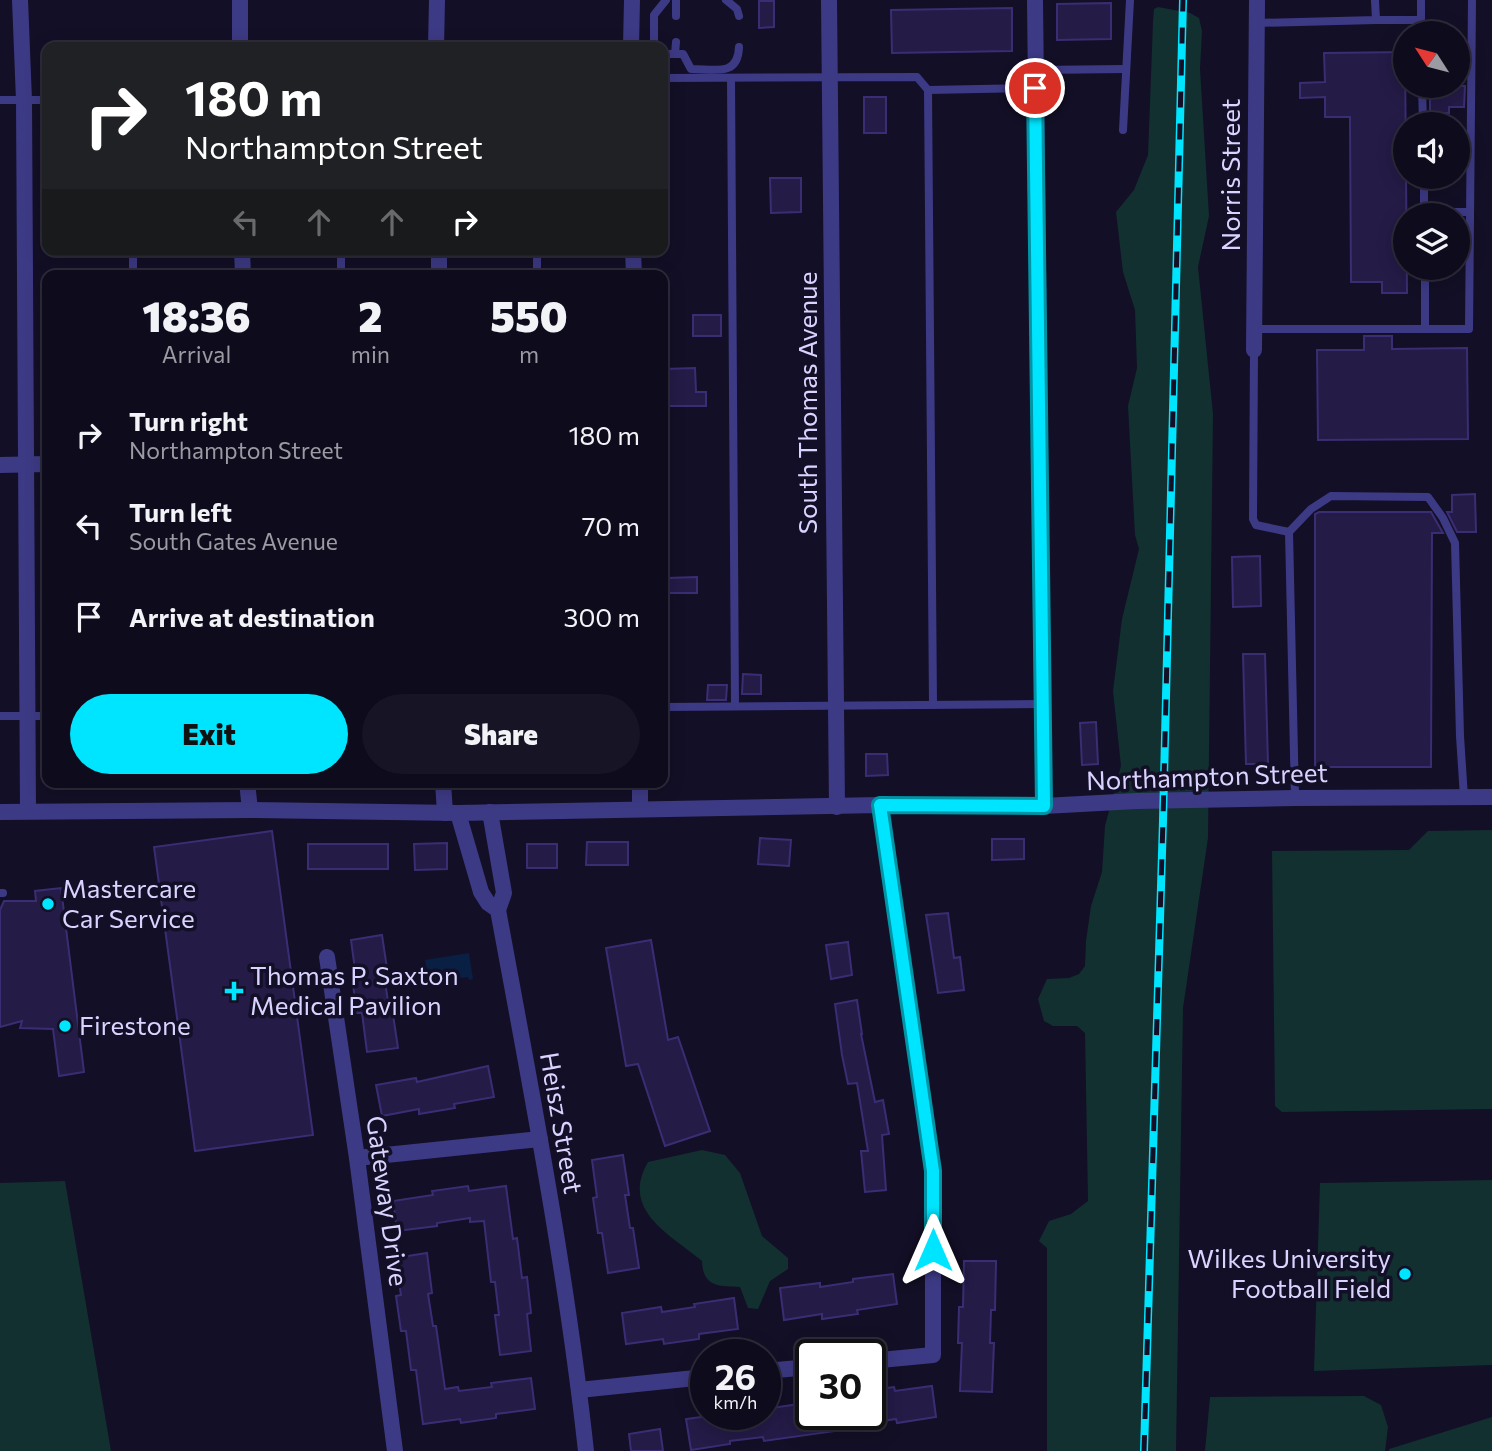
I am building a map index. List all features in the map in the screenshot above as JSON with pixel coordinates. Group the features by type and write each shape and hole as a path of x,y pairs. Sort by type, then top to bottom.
{"street":[{"path":"20,0 24,100 29,811"},
{"path":"240,0 240,42"},
{"path":"436,42 437,0"},
{"path":"631,42 632,0"},
{"name":"South Thomas Avenue","path":"829,0 832,77 834,706 837,807"},
{"path":"1035,0 1044,806"},
{"name":"Norris Street","path":"1254,349 1257,0"},
{"path":"0,465 42,464"},
{"path":"248,788 250,810"},
{"name":"Heisz Street","path":"445,788 451,813 481,892 488,903 498,910 540,1139 586,1451"},
{"path":"640,788 640,809"},
{"name":"Northampton Street","path":"0,812 250,810 451,813 880,805 1044,806 1136,801 1492,797"},
{"path":"880,805 933,1171 933,1355 886,1359"},
{"path":"489,812 504,893 498,910"},
{"name":"Gateway Drive","path":"327,957 357,1158 395,1451"},
{"path":"357,1158 540,1139"},
{"path":"579,1390 690,1379"}],"lane":[{"path":"655,42 654,15 666,0"},
{"path":"676,0 676,16"},
{"path":"726,0 737,9 739,16"},
{"path":"1123,130 1130,0"},
{"path":"1375,0 1376,20"},
{"path":"1256,23 1421,20 1421,0"},
{"path":"1470,212 1472,0"},
{"path":"676,42 676,54"},
{"path":"668,54 683,54 691,69 729,69 739,58 739,47"},
{"path":"1035,70 1126,69"},
{"path":"668,78 917,77 928,90 933,705"},
{"path":"730,78 735,706"},
{"path":"928,90 1035,88"},
{"path":"0,100 42,100"},
{"path":"1425,280 1425,329"},
{"path":"1255,329 1469,329 1469,280"},
{"path":"1254,349 1253,519 1256,525 1289,532"},
{"path":"1295,798 1289,532 1311,509 1331,496 1428,497 1434,503 1455,543 1464,797"},
{"path":"668,707 1043,704"},
{"path":"0,716 42,716"}],"green space":[{"path":"1158,7 1190,13 1199,18 1202,31 1200,69 1209,216 1198,267 1213,414 1208,838 1183,1008 1176,1451 1047,1451 1047,1248 1039,1241 1049,1221 1071,1214 1088,1201 1085,1033 1077,1026 1053,1026 1044,1021 1038,999 1047,979 1069,978 1079,974 1085,966 1091,906 1102,872 1105,826 1121,766 1113,691 1122,619 1139,549 1135,535 1128,406 1137,368 1135,310 1123,272 1116,212 1134,190 1148,155 1153,22 1154,9"},
{"path":"1492,830 1492,1109 1282,1112 1275,1106 1272,851 1409,850 1428,831"},
{"path":"702,1150 725,1155 740,1173 762,1236 788,1258 788,1269 770,1281 758,1309 748,1308 740,1287 719,1285 709,1280 705,1276 702,1261 663,1230 644,1207 640,1194 641,1179 648,1162"},
{"name":"Wilkes University Football Field","path":"1492,1180 1492,1365 1314,1371 1320,1183"},
{"path":"65,1181 111,1451 0,1451 0,1183"},
{"path":"1364,1396 1381,1405 1388,1427 1385,1451 1205,1451 1210,1397"},
{"path":"1492,1417 1492,1451 1389,1451 1389,1449"}],"water":[{"path":"469,953 473,979 469,980 468,977 429,983 425,960"}],"building":[{"path":"759,1 774,1 774,27 759,28"},
{"path":"1111,3 1111,39 1057,40 1057,4"},
{"path":"1012,8 1012,51 892,53 891,10"},
{"path":"1393,52 1393,98 1405,98 1405,112 1393,112 1393,189 1406,189 1406,203 1393,203 1393,280 1407,280 1407,293 1382,293 1382,282 1351,282 1350,117 1325,117 1325,97 1300,98 1300,83 1325,82 1324,53"},
{"path":"864,97 886,97 886,133 864,133"},
{"path":"1430,98 1464,98 1464,107 1449,107 1449,112 1430,112"},
{"path":"770,178 801,178 801,212 771,213"},
{"path":"693,315 721,315 721,336 693,336"},
{"path":"1364,336 1392,336 1392,349 1467,348 1468,439 1318,440 1317,350 1364,350"},
{"path":"695,368 696,392 706,392 706,406 668,406 668,369"},
{"path":"1475,494 1476,532 1457,532 1447,512 1452,512 1452,495"},
{"path":"1431,512 1443,533 1432,533 1431,767 1315,767 1315,514"},
{"path":"1260,556 1261,606 1233,607 1232,557"},
{"path":"697,577 697,593 668,593 668,578"},
{"path":"1243,654 1265,654 1268,764 1246,764"},
{"path":"743,674 761,675 761,694 742,694"},
{"path":"708,685 727,685 726,700 707,700"},
{"path":"1096,722 1098,764 1082,765 1080,723"},
{"path":"866,754 887,754 888,775 866,776"},
{"name":"Thomas P. Saxton Medical Pavilion","path":"272,831 313,1135 195,1151 154,847"},
{"path":"760,838 791,840 789,866 758,864"},
{"path":"992,839 1024,839 1024,859 992,860"},
{"path":"587,842 628,842 628,865 586,865"},
{"path":"447,843 447,869 415,870 414,844"},
{"path":"308,844 388,844 388,869 308,869"},
{"path":"527,844 557,844 557,868 527,868"},
{"path":"61,888 84,1072 59,1076 53,1029 20,1028 22,1021 0,1027 0,910 4,901 36,901 35,891"},
{"path":"948,913 954,958 960,957 964,990 938,993 926,915"},
{"path":"382,935 388,975 384,975 398,1048 367,1052 362,1013 357,1013 352,978 356,977 351,940"},
{"path":"651,940 668,1040 678,1037 710,1131 665,1146 638,1064 626,1066 606,948"},
{"path":"848,942 852,975 831,979 826,945"},
{"path":"857,1000 875,1102 883,1100 889,1134 882,1135 886,1190 865,1192 861,1151 868,1151 857,1083 848,1084 842,1055 835,1004"},
{"path":"488,1066 494,1097 454,1104 455,1108 419,1114 419,1109 382,1116 376,1085 416,1078 417,1082"},
{"path":"623,1155 629,1195 625,1195 639,1268 608,1273 593,1198 597,1197 592,1160"},
{"path":"468,1186 469,1191 506,1186 513,1239 517,1238 522,1278 527,1277 531,1351 500,1355 495,1315 499,1315 495,1282 491,1282 484,1221 470,1222 470,1218 397,1231 393,1201 433,1195 432,1191"},
{"path":"427,1253 432,1293 428,1294 433,1326 436,1326 445,1389 458,1387 459,1391 492,1387 491,1383 531,1378 535,1409 496,1414 496,1418 461,1423 460,1419 423,1424 416,1370 411,1370 406,1331 401,1331 396,1296 401,1295 395,1258"},
{"path":"964,1261 996,1261 995,1310 991,1310 990,1343 994,1343 992,1392 960,1391 962,1343 958,1343 959,1307 963,1307"},
{"path":"893,1274 897,1304 857,1310 858,1314 822,1319 822,1314 784,1320 780,1288 820,1283 820,1287"},
{"path":"734,1298 738,1329 699,1334 699,1339 664,1344 663,1339 626,1344 622,1313 661,1307 662,1312 695,1307 694,1304"},
{"path":"932,1386 936,1417 897,1423 896,1419 886,1421 886,1388 894,1387 895,1391"},
{"path":"795,1405 795,1430 843,1430 764,1441 763,1437 730,1441 730,1444 691,1450 686,1419 690,1418 690,1430 781,1430 781,1407"},
{"path":"660,1429 663,1451 631,1451 629,1434"}],"railway":[{"path":"1144,1451 1183,0"}],"place":[{"name":"Mastercare Car Service","path":"48,904"},
{"name":"Thomas P. Saxton Medical Pavilion","path":"234,991"},
{"name":"Firestone","path":"65,1026"},
{"name":"Wilkes University Football Field","path":"1405,1274"}],"route":[{"path":"933,1250 933,1171 880,805 1044,806 1035,88"}]}
